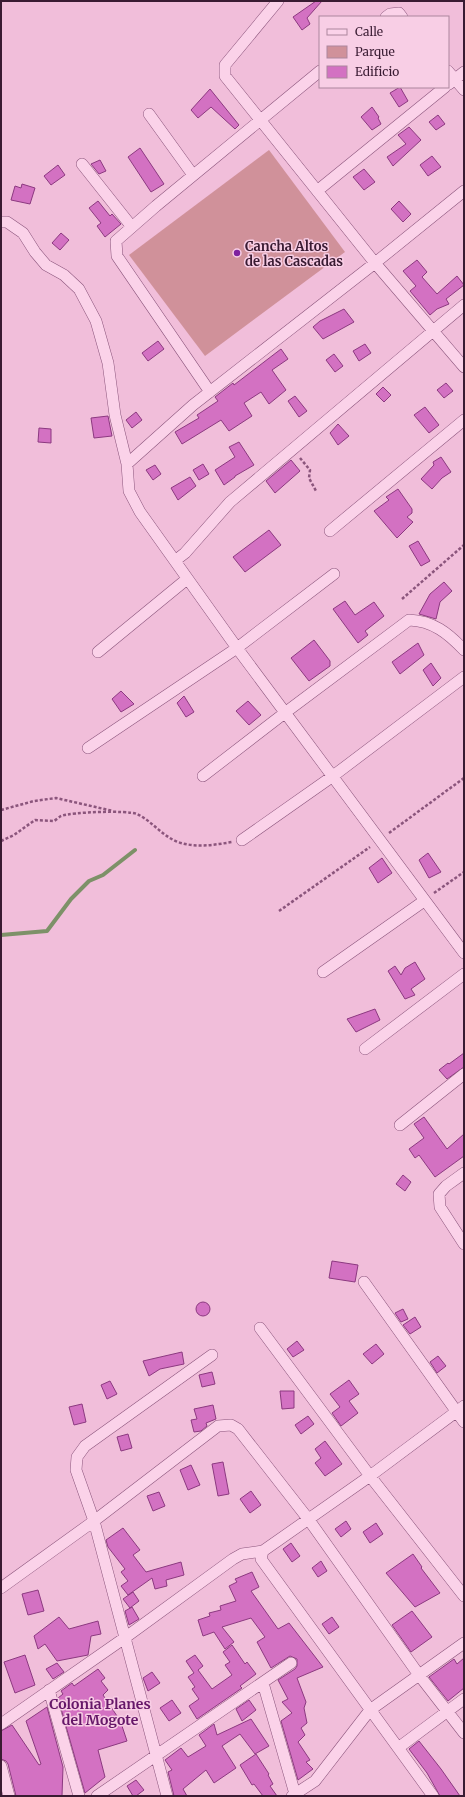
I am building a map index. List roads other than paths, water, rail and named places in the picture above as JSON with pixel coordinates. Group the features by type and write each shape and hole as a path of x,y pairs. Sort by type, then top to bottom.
{"street":[{"path":"278,1 225,65 226,76 375,263 464,367"},
{"path":"387,16 390,14 399,13 401,16"},
{"path":"210,392 117,256 116,241 260,119 319,72"},
{"path":"464,72 450,79 464,90"},
{"path":"317,191 444,88"},
{"path":"149,114 193,175"},
{"path":"82,164 132,227"},
{"path":"127,464 174,421 464,191"},
{"path":"1,222 7,222 23,233 35,252 46,265 64,275 79,289 96,321 108,363 115,415 127,464 129,491 140,512 238,648 464,953"},
{"path":"176,560 185,553 230,502 432,330 464,305"},
{"path":"330,531 464,420"},
{"path":"88,748 238,648 334,574"},
{"path":"98,652 188,578"},
{"path":"203,776 409,620 429,623 449,634 464,650"},
{"path":"242,840 333,776 464,677"},
{"path":"323,972 424,901"},
{"path":"365,1049 464,974"},
{"path":"400,1125 464,1074"},
{"path":"464,1173 446,1186 439,1194 440,1207 464,1244"},
{"path":"364,1282 460,1409 464,1422"},
{"path":"260,1328 370,1476 464,1596"},
{"path":"167,1796 158,1756 94,1521 76,1470 77,1457 84,1446 212,1355"},
{"path":"1,1724 126,1637 233,1559 242,1554 263,1551 309,1520 460,1409"},
{"path":"1,1588 94,1521 218,1426 225,1424 231,1425 238,1429 309,1520 419,1675 464,1733"},
{"path":"263,1551 261,1559 433,1796"},
{"path":"263,1683 294,1795 315,1781 370,1710 464,1643"},
{"path":"96,1796 158,1756 291,1663"},
{"path":"49,1690 79,1796"},
{"path":"398,1748 464,1699"},
{"path":"1,1766 9,1796"}],"waterway":[{"path":"1,935 47,931 71,899 89,881 103,875 135,850"}],"place":[{"name":"Cancha Altos de las Cascadas","path":"237,253"}],"district":[{"name":"Colonia Planes del Mogote","path":"100,1712"}]}
